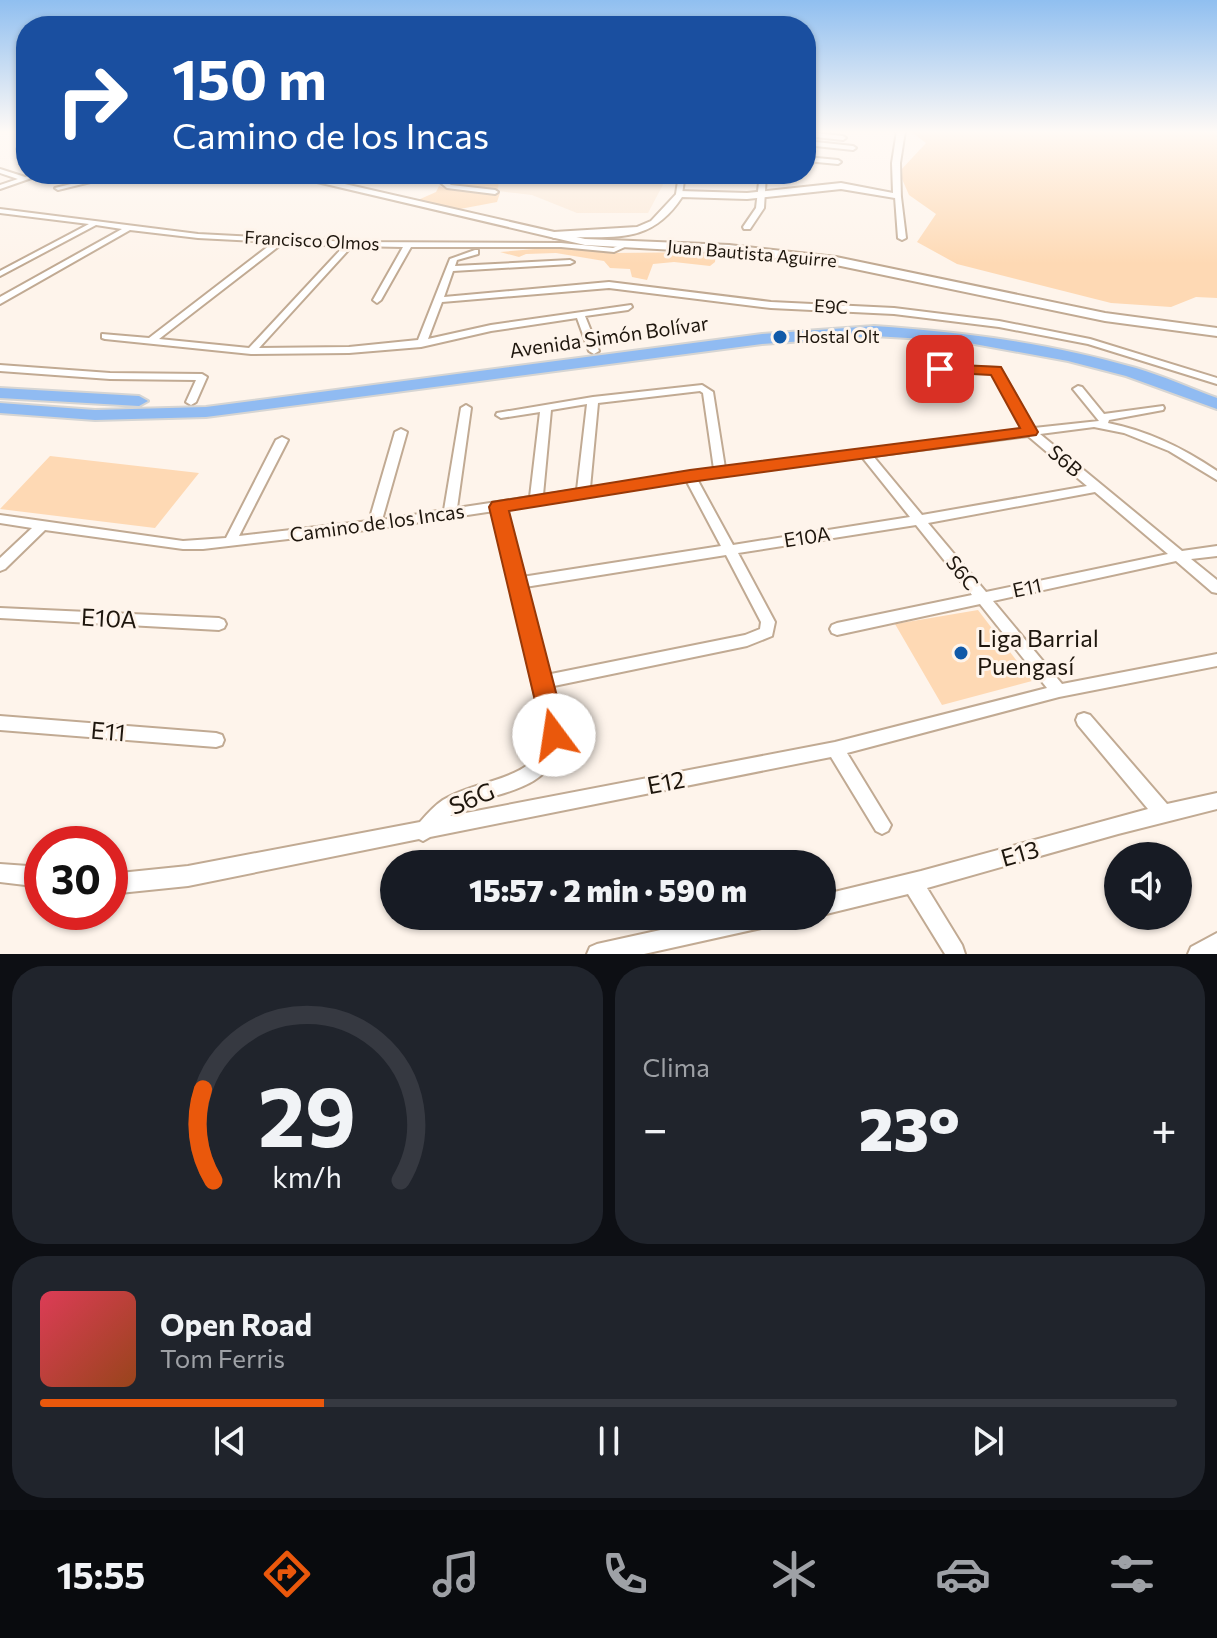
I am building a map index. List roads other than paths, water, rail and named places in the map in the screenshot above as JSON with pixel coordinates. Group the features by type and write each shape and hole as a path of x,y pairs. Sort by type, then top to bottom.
{"highway":[{"name":"Avenida Simón Bolívar","path":"0,393 65,399 191,402 257,396 766,328 842,322 923,325 1034,336 1125,362 1217,394"},
{"name":"Avenida Simón Bolívar","path":"0,408 95,415 206,412 762,339 874,331 958,336 1068,356 1132,372 1217,404"}],"main road":[{"name":"Juan Bautista Aguirre","path":"332,184 554,235 625,245 729,249 836,261 1105,317 1217,332"}],"street":[{"path":"897,176 902,238"},
{"path":"58,188 76,184"},
{"path":"445,184 495,192"},
{"path":"554,235 622,233 649,228 669,213 681,184"},
{"path":"747,227 760,208 762,184"},
{"path":"679,194 760,195 841,186 898,197"},
{"name":"Francisco Olmos","path":"0,211 127,229 281,241 561,245 614,250 625,245"},
{"path":"0,274 93,225"},
{"path":"0,301 127,229"},
{"path":"149,342 281,241"},
{"path":"251,351 350,244"},
{"path":"377,300 408,245"},
{"path":"421,344 454,259 459,255 513,246"},
{"path":"451,269 570,262"},
{"name":"E9C","path":"439,300 609,285 771,305 894,311 1135,353 1217,381"},
{"path":"0,289 19,290"},
{"path":"105,336 251,351 349,350 421,344 491,328 628,307"},
{"path":"580,314 594,351"},
{"path":"0,368 110,376 202,377 191,402"},
{"name":"S6B","path":"914,369 994,369 1030,432 1217,588"},
{"path":"501,415 698,387 705,390 720,473"},
{"path":"1078,389 1105,422 1159,408"},
{"path":"583,492 593,400"},
{"path":"536,500 546,407"},
{"path":"450,513 466,408"},
{"name":"Camino de los Incas","path":"0,519 183,545 230,542 374,525 690,476 1105,422 1163,442 1217,476"},
{"path":"374,525 401,432"},
{"path":"230,542 282,440"},
{"name":"S6C","path":"866,455 1059,691"},
{"path":"541,682 763,635 768,622 690,476"},
{"name":"E10A","path":"517,583 919,520 1097,488"},
{"name":"S6G","path":"423,832 447,807 530,776 549,760 555,746 499,507"},
{"path":"0,566 42,525"},
{"name":"E11","path":"837,629 1180,556 1217,551"},
{"name":"E10A","path":"0,613 219,624"},
{"name":"E12","path":"128,882 188,876 423,832 835,749 1059,691 1217,660"},
{"path":"1084,720 1163,813"},
{"name":"E11","path":"0,723 216,740"},
{"path":"835,749 882,825"},
{"name":"E13","path":"836,902 914,885 1163,813 1217,801"},
{"path":"0,873 24,875"},
{"path":"914,885 955,952"},
{"path":"597,954 706,930"},
{"path":"1198,954 1217,943"}],"place":[{"name":"Hostal Olt","path":"780,337"},
{"name":"Liga Barrial Puengasí","path":"961,653"}]}
